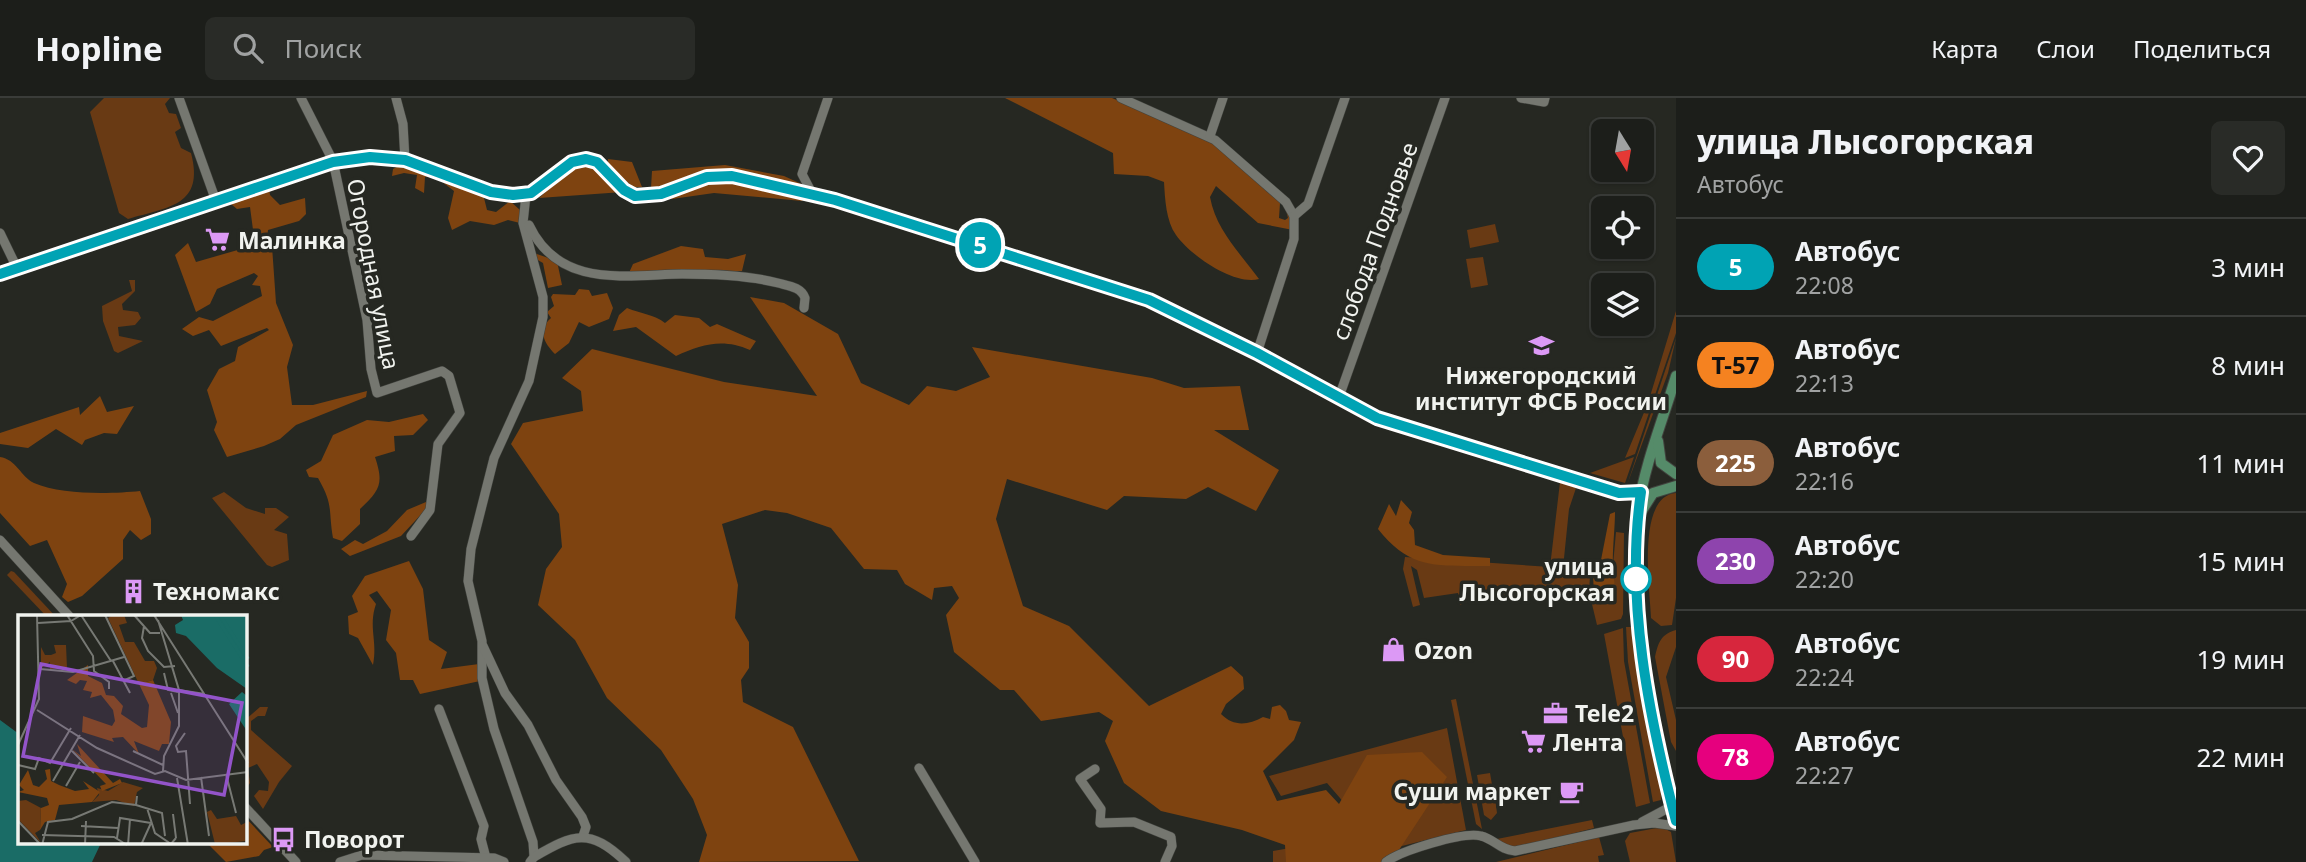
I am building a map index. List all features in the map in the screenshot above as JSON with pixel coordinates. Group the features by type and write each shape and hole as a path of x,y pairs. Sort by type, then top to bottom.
{"main road":[{"path":"1676,376 1641,492 1637,524 1639,621 1655,724 1676,824"},
{"path":"1658,431 1661,463 1676,474"},
{"path":"1641,492 1676,484"},
{"path":"1637,524 1641,510 1653,493 1676,484"}],"street":[{"path":"178,98 216,201"},
{"name":"Огородная улица","path":"301,98 333,162 367,320 371,369 377,393 442,371 449,376 460,413 438,444 430,510 411,536"},
{"path":"396,98 404,124 405,160"},
{"path":"813,195 802,174 828,98"},
{"path":"1121,98 1210,136 1280,195 1294,216 1294,239 1257,353"},
{"path":"1210,136 1223,98"},
{"path":"1294,216 1308,204 1345,98"},
{"name":"слобода Подновье","path":"1339,397 1445,98"},
{"path":"1521,98 1544,100"},
{"path":"0,274 333,162 370,157 405,160 491,192 526,195 543,186 572,162 586,159 597,162 624,190 635,196 661,194 707,177 732,176 813,195 1116,288 1179,313 1377,418 1619,493 1641,492"},
{"path":"526,195 524,223 544,307 529,381 494,458 471,549 469,590 482,642 505,693 528,725 556,780 582,817 586,827 583,836"},
{"path":"524,223 546,250 579,271 618,278 683,274 746,276 797,288 805,298 804,308"},
{"path":"0,233 17,268"},
{"path":"0,540 68,615"},
{"path":"482,642 485,692 494,729 525,810 533,842 532,859"},
{"path":"439,709 484,826 481,839 486,858"},
{"path":"919,768 975,862"},
{"path":"1095,769 1080,779 1101,808 1100,823 1134,822 1171,837 1172,846 1165,862"},
{"path":"1634,825 1672,806"},
{"path":"247,809 296,862"},
{"path":"1386,862 1408,850 1472,835 1486,838 1506,851 1515,851 1634,825 1676,824"},
{"path":"532,859 564,839 583,836 617,853 626,862"},
{"path":"340,862 362,855 486,858 505,862"}],"shaded area":[{"path":"104,98 170,98 165,104 169,113 176,114 181,128 175,132 181,148 191,153 194,171 193,184 188,194 180,201 128,219 119,213 90,112"},
{"path":"1005,98 1112,98 1209,139 1264,185 1280,203 1279,218 1285,220 1288,218 1285,206 1293,218 1293,230 1258,223 1216,186 1210,197 1218,220 1230,241 1259,279 1237,278 1225,273 1202,260 1176,235 1168,217 1164,182 1148,176 1114,174 1113,153"},
{"path":"608,159 632,162 642,187 633,187 608,165"},
{"path":"404,163 436,176 425,177 424,193 415,188 417,175 404,173 392,176 393,169"},
{"path":"589,165 601,171 623,192 539,198 572,168"},
{"path":"725,165 784,176 808,187 805,190 722,173 704,175 667,187 651,188 652,171"},
{"path":"329,166 332,169 269,188 270,195 280,205 305,198 306,214 299,221 268,230 267,238 272,246 276,303 293,345 287,367 292,405 313,405 367,391 366,397 296,425 280,439 264,446 227,457 214,430 217,422 207,390 219,369 235,361 238,347 269,330 267,328 221,346 209,330 193,336 182,329 199,317 213,321 262,296 260,286 252,285 258,276 254,273 217,289 210,304 196,312 175,255 188,243 196,262 255,245 250,207 237,209 231,204 269,186"},
{"path":"441,176 482,190 487,210 496,212 510,201 520,210 520,223 508,220 494,225 470,221 452,230 448,218 454,191 441,181"},
{"path":"731,180 808,196 802,201 714,193 672,199 665,195 706,182"},
{"path":"1495,224 1499,242 1470,248 1467,230"},
{"path":"681,246 703,249 705,257 728,259 746,254 742,271 628,275 633,264"},
{"path":"534,253 557,261 562,285 548,288 543,263 536,259"},
{"path":"1483,257 1488,285 1471,288 1466,259"},
{"path":"129,280 135,280 135,291 122,304 123,310 138,312 141,318 135,325 118,327 119,336 143,341 118,353 114,351 103,321 102,306 132,291"},
{"path":"579,289 589,290 592,296 607,293 613,308 609,319 589,327 579,322 569,343 555,354 545,341 543,332 551,318 547,312 554,306 551,297 553,294 575,295"},
{"path":"750,297 784,303 838,334 861,383 909,405 927,386 956,391 990,377 972,347 1152,378 1184,388 1240,386 1249,430 1214,430 1279,470 1256,511 1208,487 1186,499 1124,496 1107,510 1007,479 996,519 1023,606 1069,626 1149,706 1231,666 1243,677 1244,689 1226,704 1221,714 1226,718 1236,723 1252,722 1263,717 1270,719 1272,707 1280,705 1289,720 1301,722 1294,740 1263,771 1277,801 1326,790 1339,804 1367,755 1422,752 1447,777 1399,850 1387,862 1286,862 1285,845 1242,830 1161,811 1124,783 1105,741 1113,721 1099,712 1041,721 1014,690 1000,690 954,652 946,615 959,598 952,586 934,588 932,600 905,584 897,570 864,569 831,528 787,513 765,510 722,524 738,585 735,618 749,642 749,668 741,680 743,702 793,727 859,861 699,862 707,835 693,799 661,750 607,698 575,640 538,605 546,569 562,547 559,514 511,444 523,423 583,411 581,391 562,378 592,349 724,382 817,396"},
{"path":"627,308 665,323 675,315 699,318 710,327 717,324 756,341 750,350 722,343 695,348 676,356 636,327 613,331 619,315"},
{"path":"1676,311 1676,333 1635,454 1625,458 1648,403"},
{"path":"1676,338 1668,373 1627,485"},
{"path":"100,396 107,412 134,406 117,434 104,433 85,440 82,445 56,429 28,448 0,444 0,433 79,407 80,415"},
{"path":"423,414 428,420 413,435 394,436 395,451 375,457 379,474 378,486 360,509 360,524 342,541 333,538 326,495 318,478 309,477 306,470 321,461 333,435 367,420 389,422"},
{"path":"0,457 10,461 29,480 45,487 86,493 140,491 151,519 151,534 141,540 130,530 123,540 123,559 82,596 68,602 62,597 67,584 47,540 30,546 0,513"},
{"path":"1634,457 1625,483 1590,473"},
{"path":"1560,482 1576,488 1569,509 1563,568 1584,570 1583,575 1590,576 1589,592 1467,602 1460,605 1458,593 1424,598 1417,570 1411,566 1420,605 1413,607 1403,569 1405,557 1550,567"},
{"path":"224,492 246,508 265,514 265,508 276,508 289,517 274,530 287,534 289,560 272,567 267,565 212,498"},
{"path":"1676,493 1676,598 1672,625 1661,626 1651,618 1648,567 1650,526 1655,510 1663,498"},
{"path":"1401,500 1412,512 1409,523 1414,530 1415,545 1443,555 1490,558 1490,566 1428,563 1403,553 1378,529 1389,504 1396,516"},
{"path":"426,502 428,507 401,536 350,556 341,549 355,540 363,544 387,531 407,510"},
{"path":"1615,512 1613,563 1617,592 1594,598 1593,573 1600,565 1610,514"},
{"path":"1616,532 1624,533 1623,614 1621,619 1597,625 1591,600 1617,592 1612,576"},
{"path":"409,561 423,589 429,640 447,652 441,669 479,664 480,681 420,694 413,680 400,680 396,653 386,640 391,610 377,591 369,595 376,604 373,620 373,665 358,638 349,634 348,616 358,612 352,596 365,576"},
{"path":"11,571 14,572 54,615 45,615 7,575"},
{"path":"1626,627 1631,627 1633,632 1662,792 1661,800 1653,802 1628,662"},
{"path":"1623,628 1624,661 1650,803 1636,807 1604,634"},
{"path":"1676,630 1676,647 1666,677 1676,720 1676,751 1671,742 1655,657 1661,640"},
{"path":"1456,699 1482,829 1476,824 1451,700"},
{"path":"260,707 268,707 265,716 258,716 251,721 251,730 292,766 263,809 254,796 259,790 268,791 269,782 257,764 248,768 250,783 247,787 247,718"},
{"path":"1447,728 1466,830 1398,847 1382,862 1273,862 1273,851 1296,847 1346,805 1327,783 1281,796 1269,776"},
{"path":"1490,773 1494,796 1490,790 1487,791 1489,803 1495,798 1497,813 1491,820 1484,815 1477,775"},
{"path":"247,819 273,847 264,850 259,856 226,862 208,844 247,844"},
{"path":"1592,820 1594,828 1517,848 1497,842 1497,839"},
{"path":"1662,827 1671,832 1676,862 1630,862 1625,841 1630,833"},
{"path":"1599,837 1604,855 1598,856 1599,862 1496,862"}],"water":[{"path":"0,720 18,733 18,844 101,844 92,862 0,862"}],"bus line":[{"name":"5","path":"0,274 333,162 386,157 405,160 491,192 513,195 531,193 572,162 586,159 597,162 624,190 635,196 661,194 684,183 707,177 732,176 835,200 1093,280 1189,318 1377,418 1619,493 1641,492 1636,561 1639,621 1655,724 1676,821"}],"place":[{"name":"Малинка","path":"218,240"},
{"name":"Нижегородский институт ФСБ России","path":"1541,345"},
{"name":"улица Лысогорская","path":"1636,579"},
{"name":"Техномакс","path":"133,591"},
{"name":"Ozon","path":"1394,650"},
{"name":"Tele2","path":"1555,713"},
{"name":"Лента","path":"1533,742"},
{"name":"Суши маркет","path":"1571,791"},
{"name":"Поворот","path":"284,839"}]}
